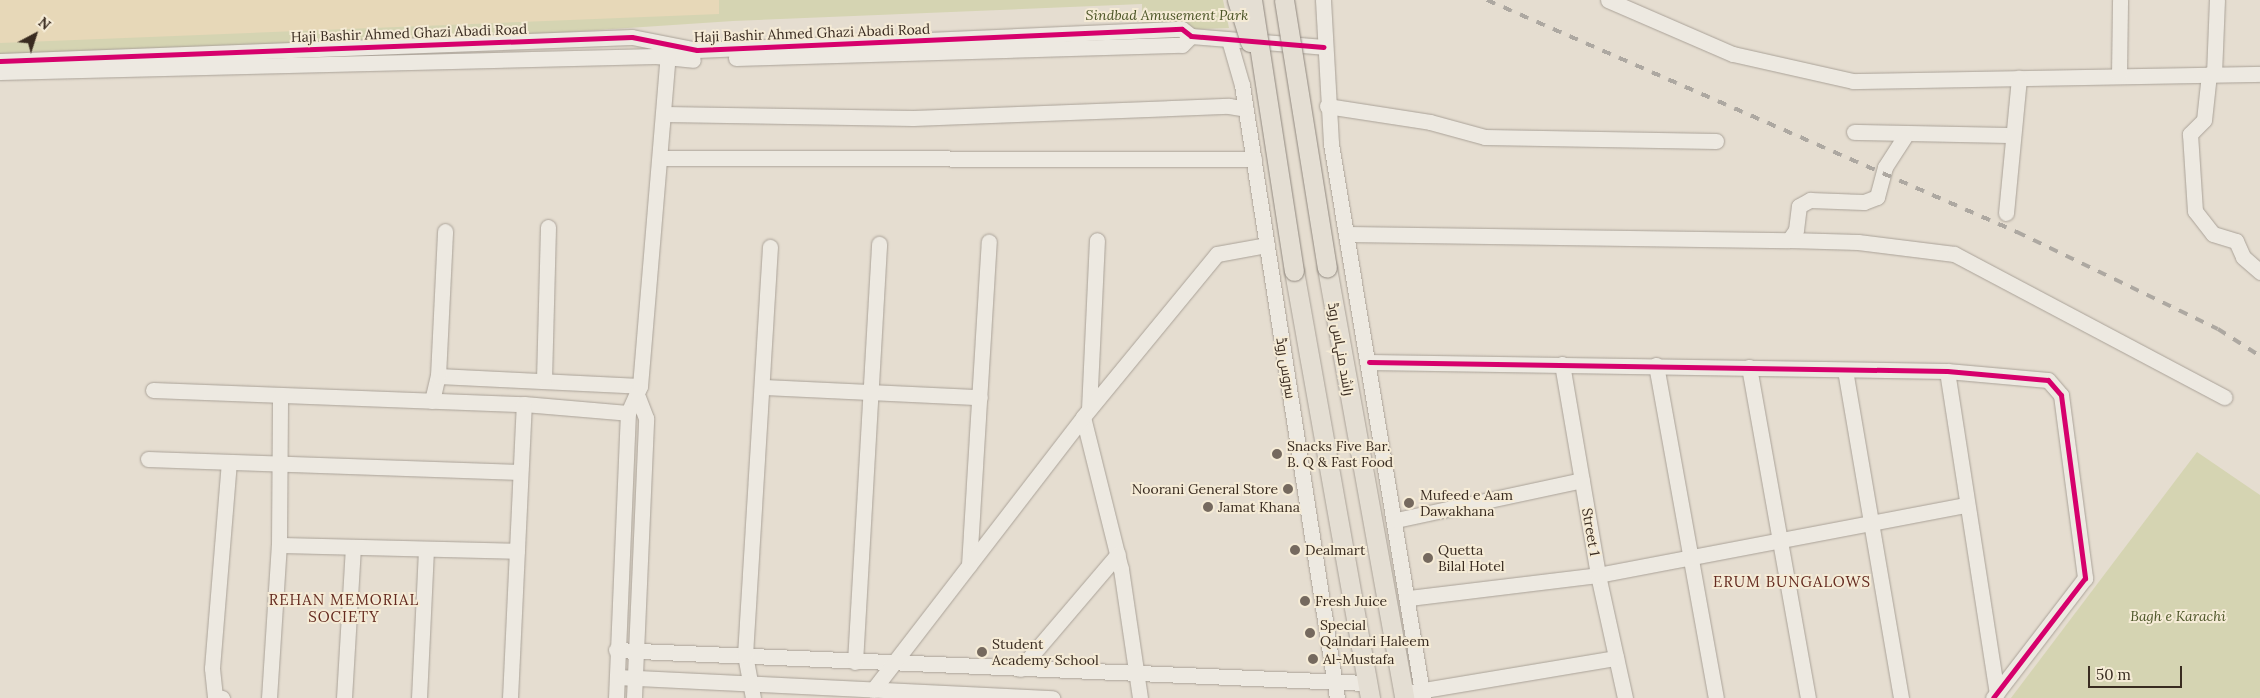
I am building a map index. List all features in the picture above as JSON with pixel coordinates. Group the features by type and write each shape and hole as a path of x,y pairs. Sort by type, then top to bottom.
{"main road":[{"path":"1237,0 1262,74"},
{"path":"1252,0 1294,270 1369,691"},
{"name":"راشد منہاس روڈ","path":"1284,0 1327,268 1413,695"},
{"path":"1298,0 1301,97"}],"street":[{"path":"1323,0 1327,106 1347,234 1410,598 1413,695 1616,658"},
{"path":"1608,0 1732,54 1853,81 2260,74"},
{"path":"2119,75 2120,0"},
{"path":"2217,0 2211,74 2204,120 2190,134 2194,211 2213,234 2236,241 2243,257 2260,272"},
{"name":"Haji Bashir Ahmed Ghazi Abadi Road","path":"0,72 168,65 668,52 1182,45 1191,36 1324,47"},
{"name":"Haji Bashir Ahmed Ghazi Abadi Road","path":"0,61 632,37 668,52"},
{"name":"سروس روڈ","path":"1229,40 1246,109 1336,690"},
{"path":"634,698 646,418 639,392 661,158 668,52"},
{"path":"2006,213 2019,78"},
{"path":"664,114 912,118 1229,106 1246,109"},
{"path":"1327,106 1430,122 1486,137 1716,141"},
{"path":"1854,132 2013,135"},
{"path":"1789,240 1796,230 1799,206 1810,200 1864,202 1878,197 1885,167 1907,133"},
{"path":"661,158 1254,159"},
{"path":"544,380 548,227"},
{"path":"432,401 438,376 445,230"},
{"path":"1347,234 1858,242 1954,254 2224,397"},
{"path":"1097,240 1086,413 1118,554 1140,698"},
{"path":"969,565 989,242"},
{"path":"855,662 878,244"},
{"path":"873,690 889,664 969,565 1086,413 1217,254 1267,245"},
{"path":"754,691 745,655 764,387 770,247"},
{"path":"1369,362 1947,371 2048,380 2061,395 2085,578 1995,695"},
{"name":"Street 1","path":"1562,364 1598,575 1625,698"},
{"path":"1656,365 1689,558 1716,698"},
{"path":"1749,367 1778,541 1808,698"},
{"path":"1845,370 1901,698"},
{"path":"1947,371 1995,695"},
{"path":"438,376 544,380 639,392"},
{"path":"764,387 980,397"},
{"path":"153,390 524,404 628,413"},
{"path":"616,698 616,650 628,413 639,392"},
{"path":"269,698 279,545 280,396"},
{"path":"510,698 524,404"},
{"path":"148,459 520,472"},
{"path":"222,698 215,697 212,668 229,463"},
{"path":"1396,520 1582,480"},
{"path":"1410,598 1598,575 1966,505"},
{"path":"279,545 516,551"},
{"path":"344,698 353,547"},
{"path":"419,698 426,549"},
{"path":"1020,669 1118,554"},
{"path":"616,650 745,655 889,664 1137,673 1336,690 1369,691"},
{"path":"617,677 754,691 873,690 963,696 1052,698"}],"green space":[{"name":"Sindbad Amusement Park","path":"0,0 1223,0 1229,28 1142,31 1142,4 733,21 0,70"},
{"name":"Bagh e Karachi","path":"2197,452 2260,495 2260,698 2011,698"}],"sand":[{"path":"0,0 719,0 719,14 0,43"}],"railway":[{"path":"1487,0 2017,232 2218,329 2260,356"}],"cycle path":[{"path":"0,61 632,37 697,50 1182,29 1191,36 1324,47"},
{"path":"1369,362 1947,371 2048,380 2061,395 2085,578 1993,698"}],"place":[{"name":"Snacks Five Bar. B. Q & Fast Food","path":"1277,454"},
{"name":"Noorani General Store","path":"1288,489"},
{"name":"Mufeed e Aam Dawakhana","path":"1409,503"},
{"name":"Jamat Khana","path":"1208,507"},
{"name":"Dealmart","path":"1295,550"},
{"name":"Quetta Bilal Hotel","path":"1428,558"},
{"name":"Fresh Juice","path":"1305,601"},
{"name":"Special Qalndari Haleem","path":"1310,633"},
{"name":"Student Academy School","path":"982,652"},
{"name":"Al-Mustafa","path":"1313,659"}],"district":[{"name":"ERUM BUNGALOWS","path":"1792,582"},
{"name":"REHAN MEMORIAL SOCIETY","path":"344,608"}]}
